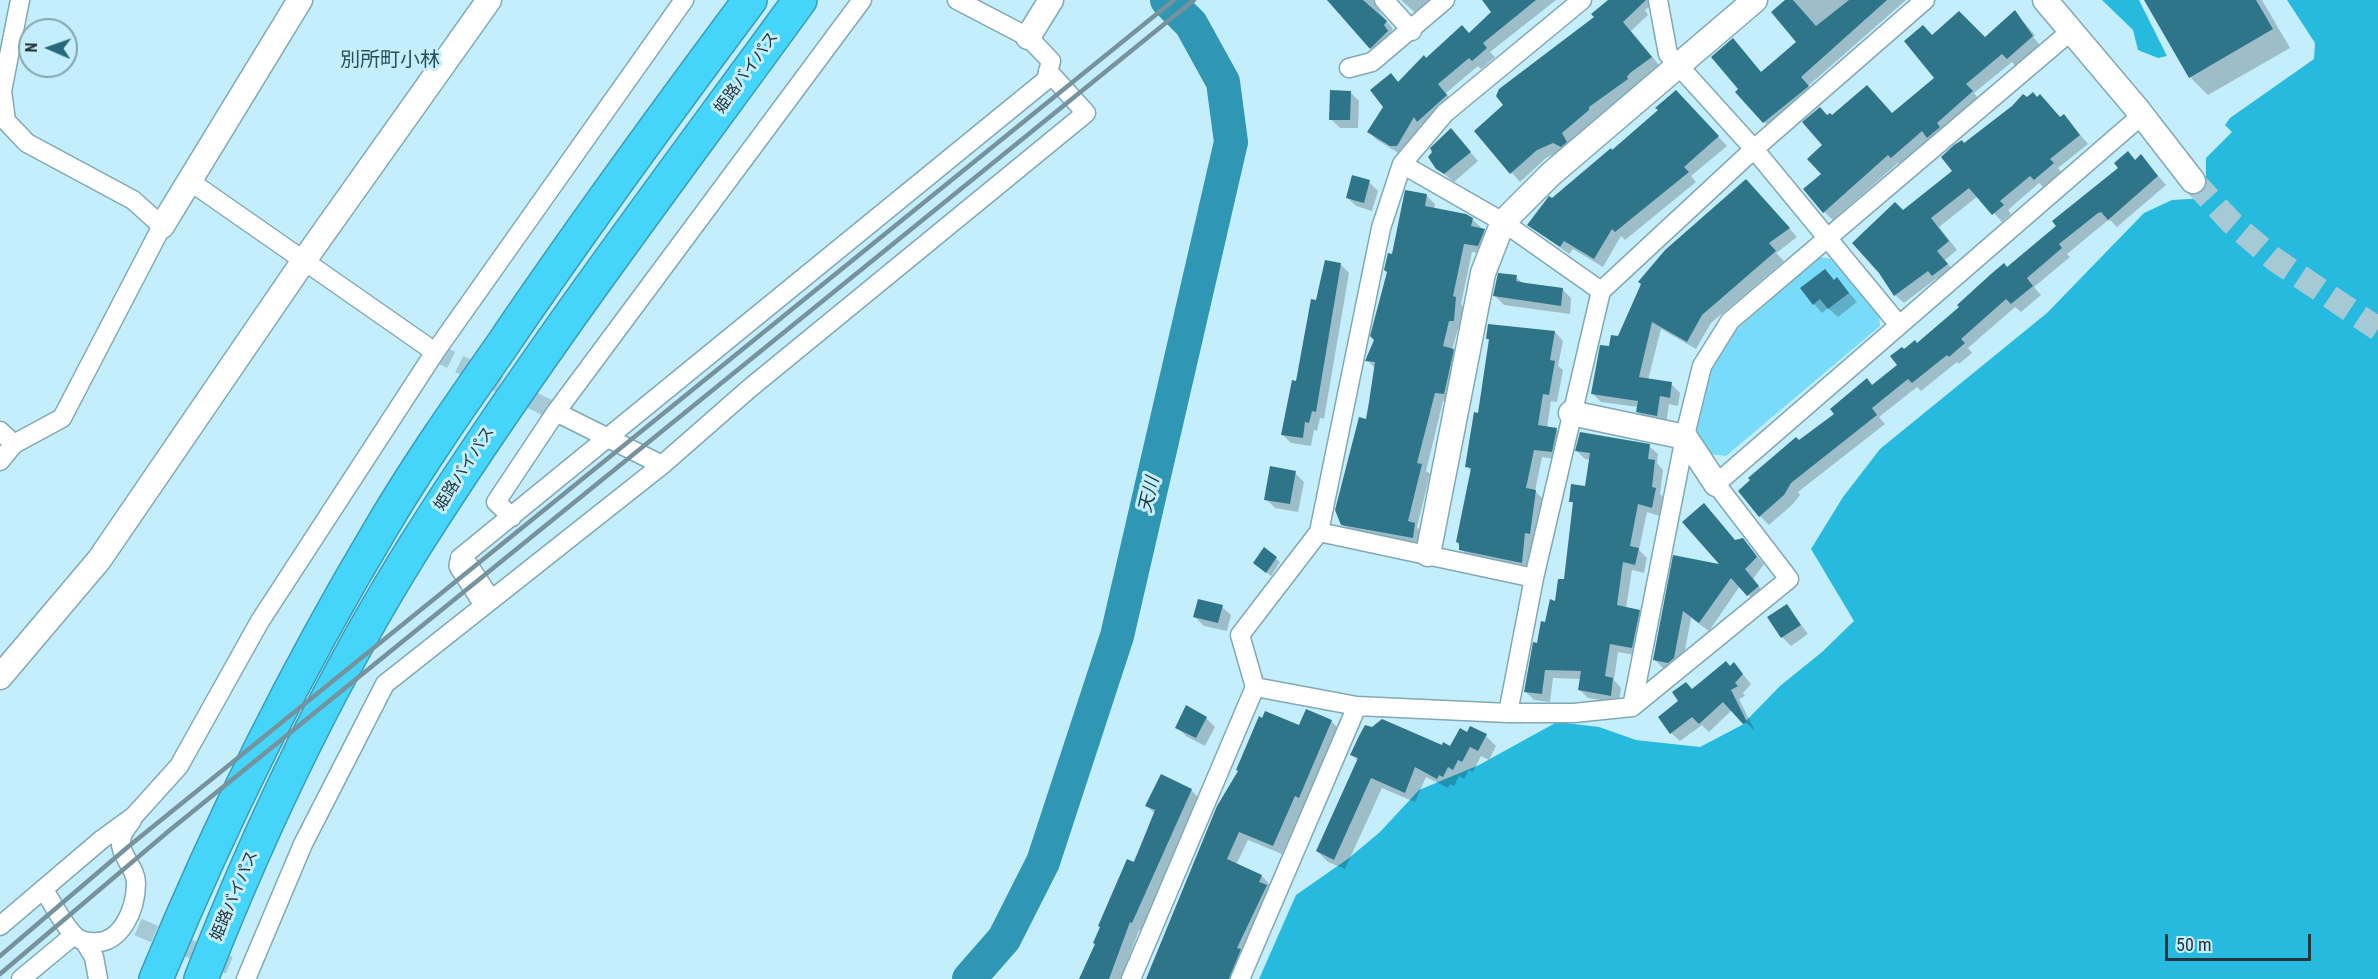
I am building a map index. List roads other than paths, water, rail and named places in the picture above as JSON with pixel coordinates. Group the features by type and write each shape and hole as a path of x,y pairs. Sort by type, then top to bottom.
{"highway":[{"path":"156,979 196,884 242,785 303,664 381,528 532,301 750,0"},
{"name":"姫路バイパス","path":"201,979 235,891 287,780 344,668 415,546 531,370 800,0"}],"main road":[{"path":"463,565 484,597"}],"street":[{"path":"20,0 2,91 6,121 27,143 133,200 162,226"},
{"path":"0,461 14,444 62,418 162,226 191,182 300,0"},
{"path":"0,677 99,560 304,259 489,0"},
{"path":"79,938 100,944 110,940 132,924 135,872 123,852 121,838 134,816 179,766 260,621 435,352 684,0"},
{"path":"512,517 496,502 556,412 862,0"},
{"path":"463,565 460,558 609,439 1046,80 1051,61 1032,30 957,0"},
{"path":"1032,30 1051,0"},
{"path":"1384,0 1412,31"},
{"path":"1349,68 1372,62 1412,31 1445,0"},
{"path":"1131,979 1255,687 1240,635 1319,532 1381,228 1402,164 1445,114 1582,0"},
{"path":"1658,0 1668,54 1754,149 1899,325"},
{"path":"1428,554 1483,273 1503,222 1551,174 1677,64 1755,0"},
{"path":"1508,713 1534,578 1601,291 1754,149 1925,0"},
{"path":"2045,0 2142,115 2193,181"},
{"path":"1632,707 1684,436 1702,366 1730,321 2071,31"},
{"path":"243,974 303,844 385,684 662,465 750,388 1086,113 1048,71"},
{"path":"1716,484 2142,115"},
{"path":"1402,164 1503,222 1601,291"},
{"path":"191,182 435,352"},
{"path":"556,412 662,465"},
{"path":"1255,687 1357,706 1508,713 1574,713 1632,707 1789,579 1716,484 1684,436 1571,413"},
{"path":"0,431 14,444"},
{"path":"1319,532 1534,578"},
{"path":"1240,979 1357,706"},
{"path":"0,926 89,849 134,816"},
{"path":"89,849 112,848 123,852"},
{"path":"43,889 94,957 98,979"},
{"path":"21,979 79,938"}],"waterway":[{"name":"天川","path":"969,979 1004,939 1043,862 1117,636 1231,142 1223,82 1191,24 1167,0"}],"tunnel":[{"path":"2193,181 2232,223 2274,259 2378,329"},
{"path":"435,352 556,412"},
{"path":"138,927 236,968"}],"railway":[{"path":"0,956 129,846 1174,0"},
{"path":"0,974 170,830 1194,0"}],"district":[{"name":"別所町小林","path":"390,61"}]}
